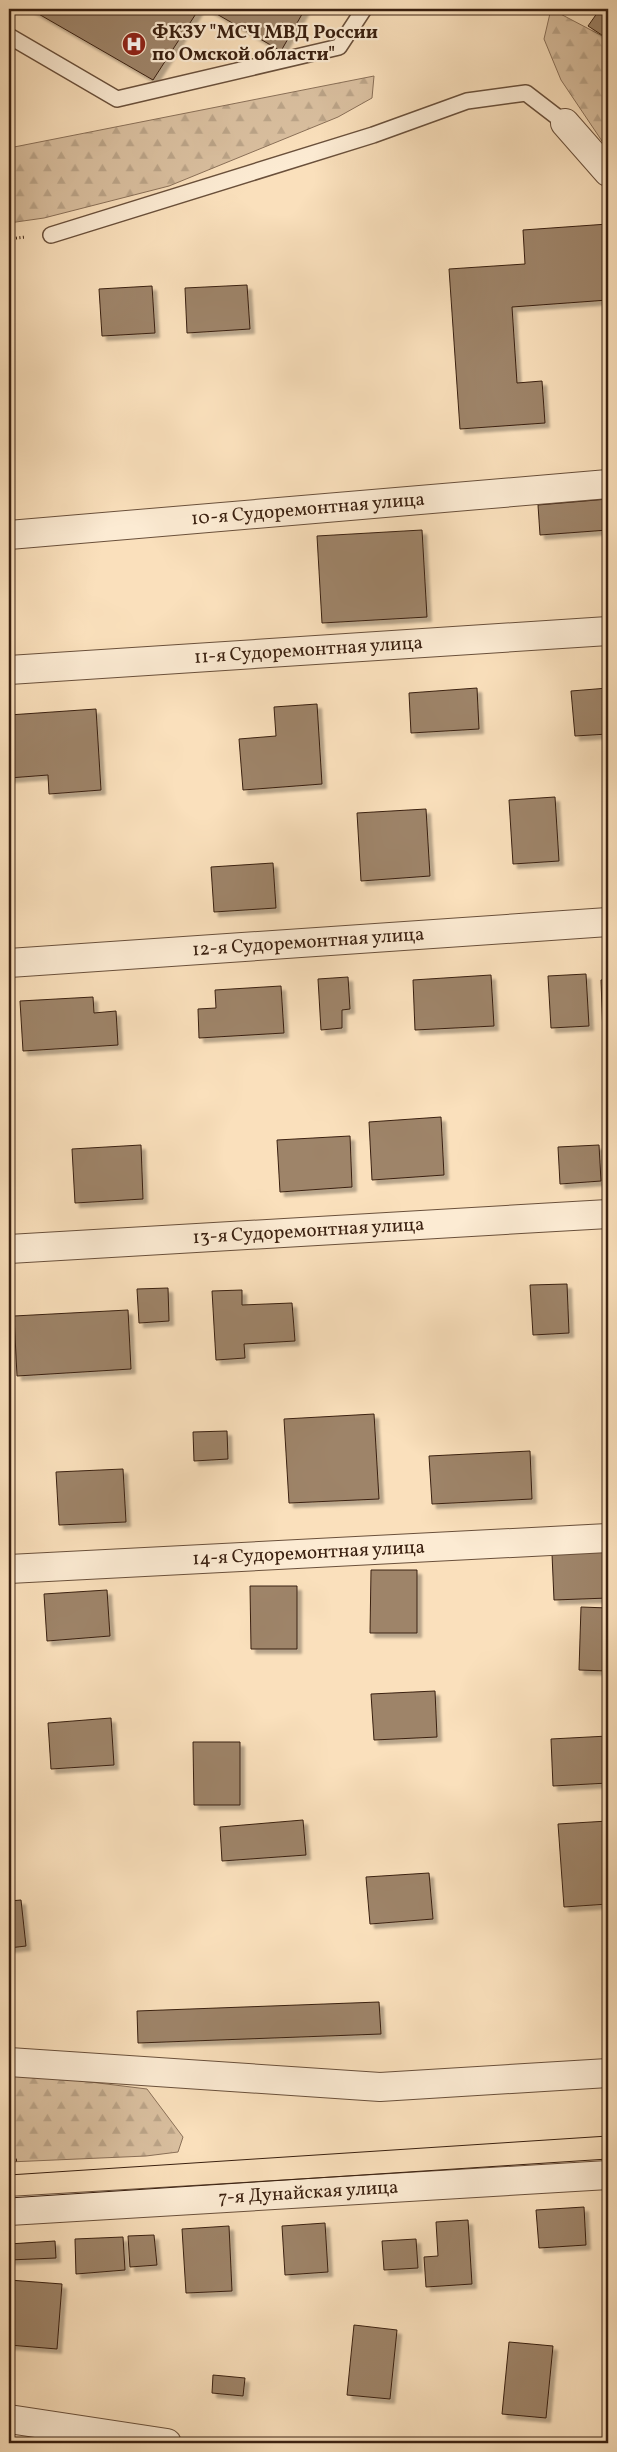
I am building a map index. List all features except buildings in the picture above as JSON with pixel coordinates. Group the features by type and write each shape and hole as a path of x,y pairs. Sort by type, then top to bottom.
{"street":[{"path":"565,123 608,172"},
{"name":"10-я Судоремонтная улица","path":"9,535 608,484"},
{"name":"11-я Судоремонтная улица","path":"9,670 608,631"},
{"name":"12-я Судоремонтная улица","path":"9,963 608,922"},
{"name":"13-я Судоремонтная улица","path":"9,1249 608,1214"},
{"name":"14-я Судоремонтная улица","path":"9,1569 608,1538"},
{"path":"9,2062 380,2087 608,2073"},
{"name":"7-я Дунайская улица","path":"9,2211 608,2174"},
{"path":"9,2419 166,2443"}],"lane":[{"path":"9,36 117,99 339,47 364,9"},
{"path":"50,234 373,135 467,101 526,93 565,123"}],"path":[{"path":"9,2160 17,2160"}],"green space":[{"path":"551,9 608,39 608,150 561,80 544,39"},
{"path":"374,76 372,98 338,117 169,186 44,218 9,223 9,148"},
{"path":"9,2072 147,2089 183,2137 178,2152 146,2156 9,2162"}],"tram line":[{"path":"9,2175 608,2136"},
{"path":"9,2198 608,2159"}],"place":[{"name":"ФКЗУ \"МСЧ МВД России по Омской области\"","path":"134,44"}]}
